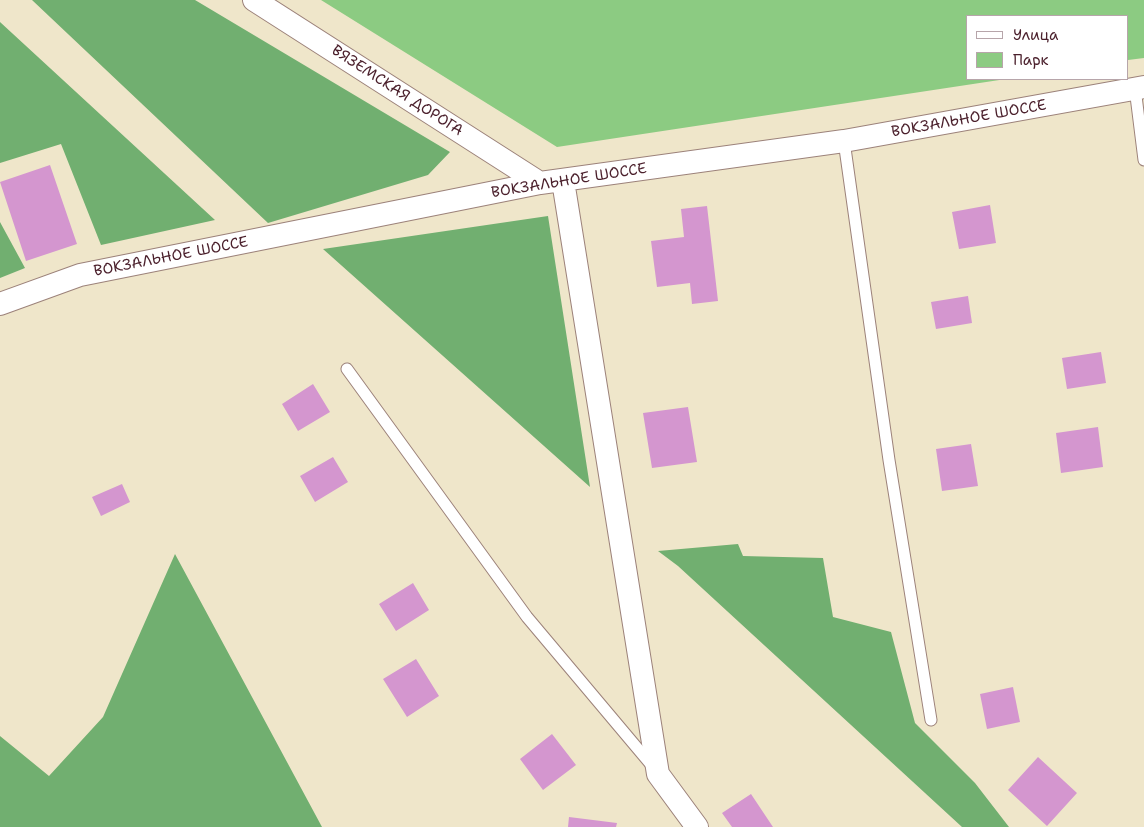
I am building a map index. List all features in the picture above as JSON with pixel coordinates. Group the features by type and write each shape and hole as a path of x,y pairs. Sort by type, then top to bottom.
{"street":[{"name":"ВЯЗЕМСКАЯ ДОРОГА","path":"254,0 540,183"},
{"name":"ВОКЗАЛЬНОЕ ШОССЕ","path":"0,304 80,275 540,183 844,141 1140,88"},
{"path":"563,181 658,774 697,827"}],"lane":[{"path":"1140,88 1144,160"},
{"path":"844,141 889,460 932,720"},
{"path":"346,369 527,617 658,774"}],"green space":[{"path":"32,0 195,0 450,152 428,175 268,223"},
{"path":"321,0 1144,0 1144,58 1129,60 1129,15 966,15 966,80 999,80 557,147"},
{"path":"0,22 215,220 101,245 61,144 0,163"},
{"path":"548,216 590,487 323,249"},
{"path":"0,222 25,268 0,278"},
{"path":"738,544 743,556 823,558 833,617 891,632 915,723 975,783 1009,827 962,827 678,566 658,551"},
{"path":"175,554 322,827 0,827 0,736 49,776 103,717"}],"building":[{"path":"50,165 77,244 26,261 0,182"},
{"path":"990,205 996,243 959,249 952,212"},
{"path":"707,206 718,301 692,304 690,283 657,287 651,241 684,237 681,209"},
{"path":"968,296 972,323 936,329 931,302"},
{"path":"1101,352 1106,383 1067,389 1062,358"},
{"path":"313,384 330,412 298,431 282,404"},
{"path":"688,407 697,462 652,468 643,413"},
{"path":"1098,427 1103,467 1061,473 1056,433"},
{"path":"971,444 978,486 942,491 936,449"},
{"path":"333,457 348,482 315,502 300,476"},
{"path":"122,484 130,502 101,516 92,497"},
{"path":"413,583 429,610 396,631 379,604"},
{"path":"416,659 439,696 407,717 383,679"},
{"path":"1013,687 1020,722 987,729 980,694"},
{"path":"552,734 576,765 543,790 520,759"},
{"path":"1038,757 1077,793 1047,826 1008,790"},
{"path":"751,794 773,827 732,827 722,813"},
{"path":"569,817 617,823 616,827 568,827"}]}
